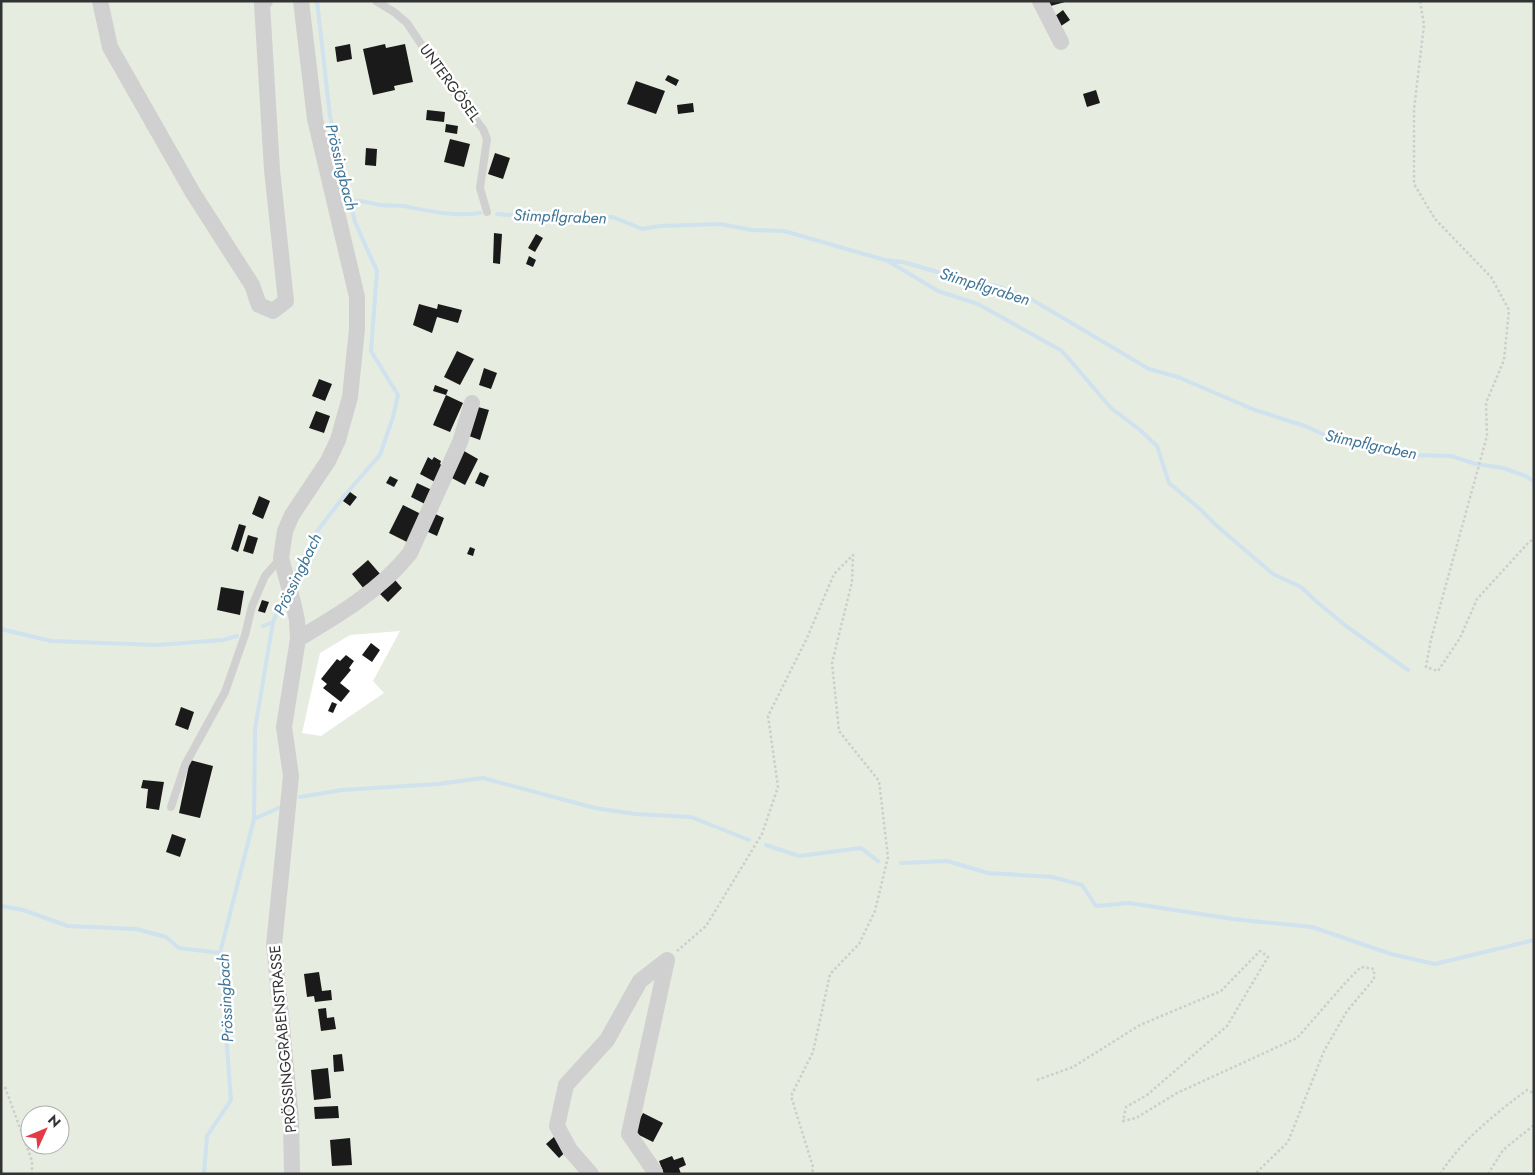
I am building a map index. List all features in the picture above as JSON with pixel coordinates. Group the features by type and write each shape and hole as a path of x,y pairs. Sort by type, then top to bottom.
{"street":[{"path":"100,1 110,47 193,193 252,285 259,305 273,311 286,301 272,170 262,4 265,1"},
{"name":"PRÖSSINGGRABENSTRASSE","path":"292,1174 291,1118 274,945 291,776 284,727 298,639 297,620 281,558 285,531 292,515 328,461 338,440 350,397 357,329 357,296 315,119 301,1"},
{"path":"1040,1 1061,42"},
{"path":"298,639 347,610 401,565 410,553 460,442 472,403"},
{"path":"655,1172 629,1134 667,960"},
{"path":"591,1174 570,1150 557,1126 566,1085 606,1040 640,980 667,960"}],"lane":[{"name":"UNTERGÖSEL","path":"376,1 394,12 407,24 449,86 483,129 487,139 480,188 487,212"},
{"path":"171,806 185,765 225,692 245,635 252,606 265,576 281,558"}],"path":[{"path":"1420,1 1424,25 1414,109 1414,184 1435,219 1491,277 1509,310 1504,360 1486,403 1487,436 1436,620 1426,667 1438,671 1460,638 1478,599 1529,542 1534,539"},
{"path":"667,960 706,926 762,834 778,787 768,716 807,638 834,574 853,555 852,582 832,663 839,731 879,781 888,857 875,911 859,944 830,974 813,1052 791,1096 812,1167 812,1174"},
{"path":"1037,1080 1073,1066 1140,1025 1221,991 1260,951 1268,957 1227,1026 1147,1095 1126,1107 1123,1122 1136,1118 1177,1093 1297,1038 1361,967 1374,969 1374,979 1347,1011 1324,1052 1288,1142 1256,1174"},
{"path":"4,1087 32,1161 32,1174"},
{"path":"1440,1174 1448,1161 1490,1118 1527,1090 1534,1093"},
{"path":"1488,1174 1503,1150 1534,1125"}],"shaded area":[{"path":"1,1 1534,1 1534,1174 1,1174","holes":["400,631 373,681 384,693 321,736 302,733 320,653 350,635"]}],"building":[{"path":"1045,1 1065,1 1065,2 1047,7"},
{"path":"1063,10 1070,20 1061,26 1055,16"},
{"path":"350,44 352,59 337,62 335,47"},
{"path":"385,44 386,48 405,44 413,82 394,86 395,90 373,95 363,49"},
{"path":"668,75 679,80 676,86 665,80"},
{"path":"636,81 665,91 656,114 627,104"},
{"path":"1096,90 1100,103 1087,107 1083,94"},
{"path":"693,103 694,112 678,114 677,105"},
{"path":"427,110 445,112 444,122 426,120"},
{"path":"446,124 458,126 457,134 445,132"},
{"path":"450,139 470,144 464,167 444,162"},
{"path":"366,148 377,149 376,166 365,165"},
{"path":"495,153 510,158 503,179 488,174"},
{"path":"494,233 502,234 500,264 493,263"},
{"path":"536,234 543,238 535,252 528,248"},
{"path":"529,256 536,260 533,267 526,264"},
{"path":"419,304 437,309 438,304 462,310 458,323 437,317 432,333 413,325"},
{"path":"457,351 474,359 460,385 444,377"},
{"path":"484,368 497,373 491,389 479,385"},
{"path":"319,379 332,384 325,401 312,396"},
{"path":"435,385 448,390 446,395 433,391"},
{"path":"446,395 463,403 450,432 433,425"},
{"path":"478,407 489,410 480,440 469,436"},
{"path":"316,411 330,416 324,433 309,428"},
{"path":"464,451 478,459 465,485 450,477"},
{"path":"428,457 432,460 434,457 441,461 440,464 443,466 435,482 420,474"},
{"path":"480,472 489,476 484,487 475,483"},
{"path":"390,476 398,480 394,487 386,483"},
{"path":"417,483 432,490 425,504 411,497"},
{"path":"350,492 357,497 350,506 343,501"},
{"path":"259,496 270,501 263,519 252,514"},
{"path":"403,505 421,514 407,542 389,533"},
{"path":"433,513 444,518 437,536 426,531"},
{"path":"239,524 246,526 238,552 231,549"},
{"path":"248,535 258,538 253,554 243,551"},
{"path":"470,547 475,549 473,556 467,554"},
{"path":"368,560 381,575 364,589 352,574"},
{"path":"395,580 402,588 388,602 380,594"},
{"path":"221,587 244,591 240,615 217,610"},
{"path":"262,600 269,602 265,613 258,611"},
{"path":"371,643 380,650 372,662 362,655"},
{"path":"346,655 354,661 349,668 351,670 340,683 350,691 341,702 323,688 327,684 321,679 337,659 340,661"},
{"path":"332,702 337,704 333,713 328,711"},
{"path":"181,707 194,712 188,730 175,725"},
{"path":"190,760 213,766 200,818 179,813"},
{"path":"143,780 164,782 159,810 146,808 148,789 141,788"},
{"path":"172,834 186,839 180,857 166,852"},
{"path":"319,972 322,991 331,990 332,1000 315,1002 314,996 307,997 304,974"},
{"path":"326,1008 327,1018 334,1017 336,1029 321,1031 318,1009"},
{"path":"342,1054 344,1071 334,1072 333,1055"},
{"path":"328,1068 331,1098 314,1100 311,1070"},
{"path":"338,1106 339,1118 315,1119 314,1107"},
{"path":"643,1113 663,1123 653,1142 633,1132"},
{"path":"555,1136 568,1150 559,1158 546,1144"},
{"path":"350,1138 352,1165 332,1166 330,1140"},
{"path":"672,1156 674,1160 683,1157 686,1165 679,1168 681,1174 664,1174 659,1161"}],"waterway":[{"name":"Prössingbach","path":"292,579 318,530 344,496 380,455 393,417 398,395 371,351 377,271 355,222 330,116 317,1"},
{"name":"Stimpflgraben","path":"350,201 404,206 451,214 480,213"},
{"name":"Stimpflgraben","path":"497,214 563,219 613,217 642,229 660,226 720,224 752,230 784,231 885,260 903,262 965,280 997,286 1031,299 1149,369 1178,377 1255,410 1305,426 1336,440 1407,455 1451,456 1476,464 1503,468 1526,476 1534,482"},
{"path":"888,261 938,291 978,304 1062,351 1111,408 1140,430 1157,446 1169,483 1273,574 1301,587 1346,626 1408,670"},
{"name":"Prössingbach","path":"204,1174 207,1136 231,1100 220,953 254,819 255,729 273,622 284,594"},
{"path":"263,626 273,622"},
{"path":"1,629 51,641 157,645 223,640 237,636"},
{"path":"300,797 342,790 438,784 483,778 595,808 635,814 691,817 749,840"},
{"path":"254,819 281,807"},
{"path":"766,845 799,856 861,848 878,861"},
{"path":"901,863 947,861 988,873 1052,877 1082,885 1096,906 1129,903 1233,919 1312,927 1391,954 1435,964 1534,940"},
{"path":"1,906 23,910 68,926 136,929 166,937 179,948 220,953"}]}
